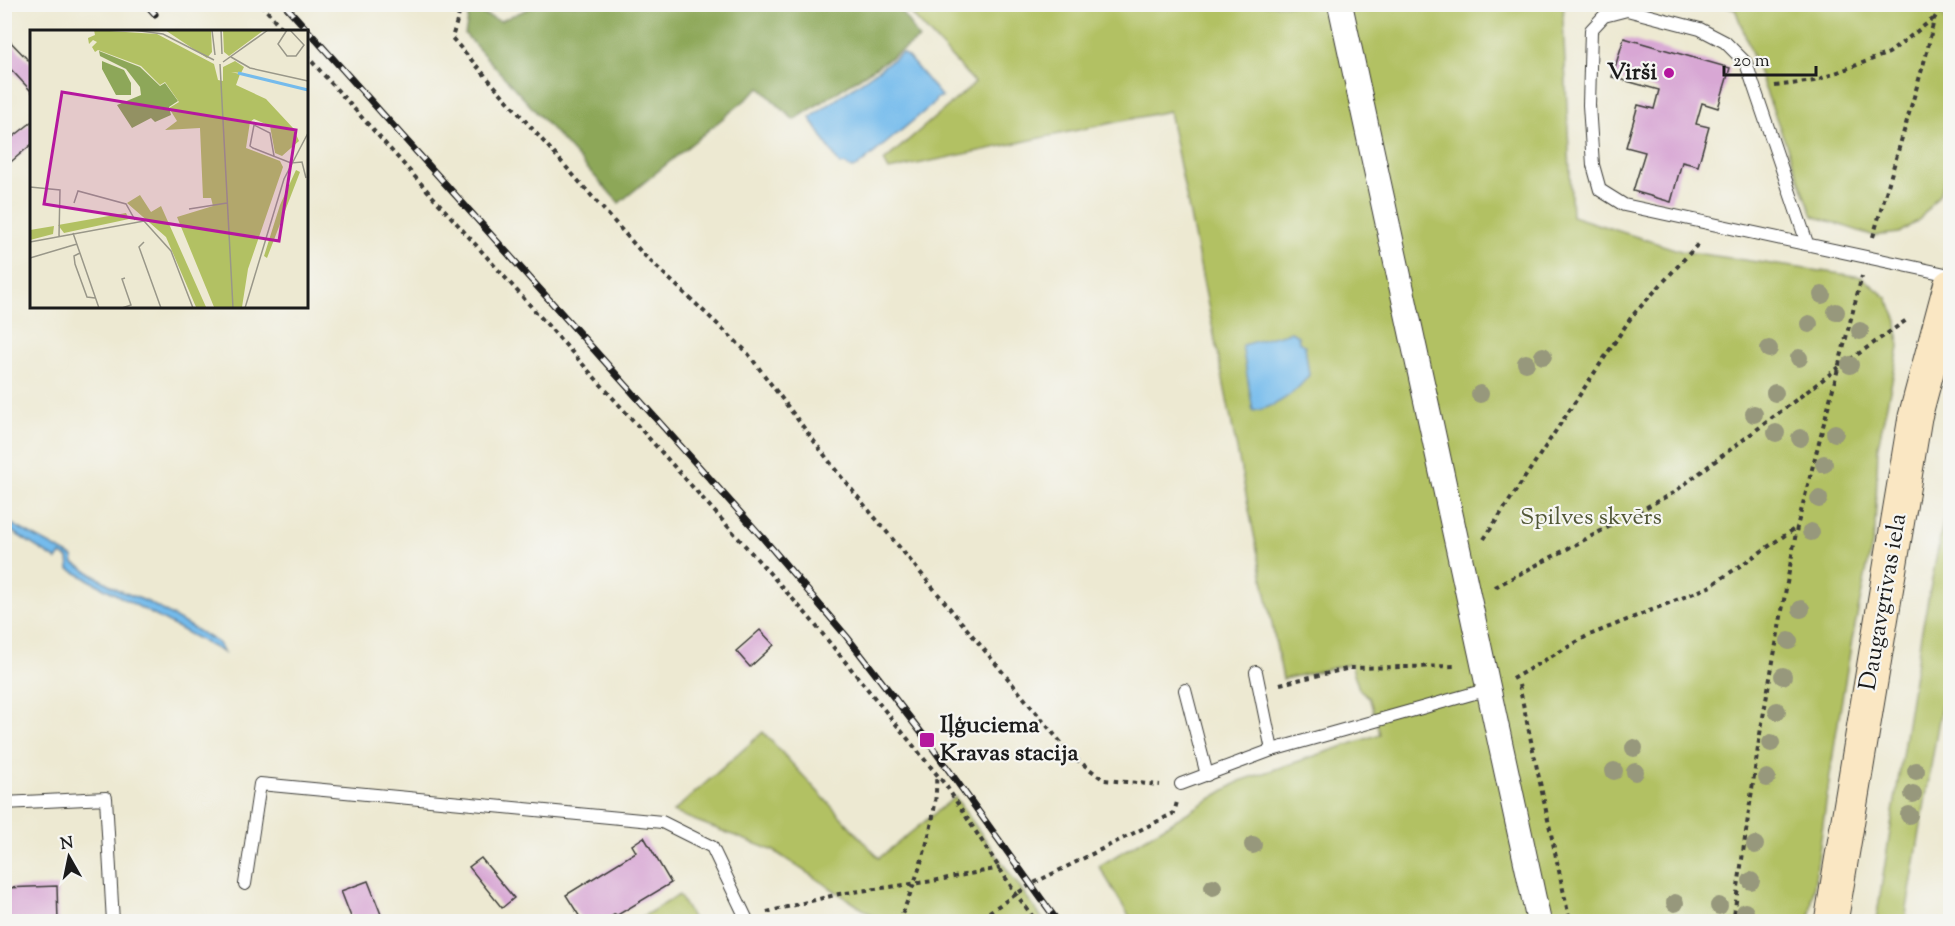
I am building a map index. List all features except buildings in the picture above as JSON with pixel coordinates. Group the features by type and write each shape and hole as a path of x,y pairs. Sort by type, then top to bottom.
{"main road":[{"name":"Daugavgrīvas iela","path":"1831,921 1915,417 1950,286"}],"street":[{"path":"1340,4 1539,921"}],"lane":[{"path":"1807,243 1746,63 1725,42 1700,29 1627,10 1604,16 1591,30 1589,105 1593,165 1600,190 1624,205 1950,275"},
{"path":"1256,672 1272,750"},
{"path":"1181,784 1272,750 1489,689"},
{"path":"1185,690 1207,775"},
{"path":"245,884 260,784 662,822 712,847 747,919"},
{"path":"4,803 106,798 113,921"}],"path":[{"path":"261,4 283,30"},
{"path":"462,4 452,38 643,254 746,351 838,473 1072,756 1104,780 1158,785 1181,784 1174,813 1045,877 974,921"},
{"path":"1754,89 1814,81 1889,53 1934,18 1944,4"},
{"path":"1732,921 1760,734 1797,527 1867,257 1927,52 1934,18"},
{"path":"308,57 808,616 947,788 1016,894 1037,921"},
{"path":"1462,569 1530,472 1632,316 1715,225"},
{"path":"1470,606 1496,586 1672,493 1838,368 1910,318"},
{"path":"1517,677 1587,636 1709,587 1797,527"},
{"path":"1259,688 1351,668 1462,666 1483,659"},
{"path":"1526,719 1570,921"},
{"path":"899,921 922,865 937,790 936,775"},
{"path":"747,919 839,894 1000,868"}],"green space":[{"path":"537,5 898,5 919,39 794,120 760,88 619,203 465,34 470,9 500,21"},
{"name":"Spilves skvērs","path":"903,5 1564,5 1572,216 1681,251 1862,277 1887,298 1897,321 1899,348 1878,446 1875,530 1852,640 1809,921 1132,921 1099,866 1240,781 1380,734 1369,697 1359,689 1351,664 1283,679 1169,111 889,170 884,161 975,83"},
{"path":"1720,5 1936,5 1950,26 1950,166 1939,195 1919,220 1899,233 1874,236 1813,216 1735,9"},
{"path":"1950,487 1950,654 1905,921 1876,921 1921,635"},
{"path":"763,732 879,858 955,797 1044,921 881,921 774,851 673,812"},
{"path":"679,895 694,921 635,921"}],"water":[{"path":"902,53 942,97 937,98 932,105 857,167 840,165 810,118"},
{"path":"1291,332 1298,336 1299,342 1305,346 1309,375 1284,399 1269,407 1253,411 1242,345"},
{"path":"4,520 73,557 74,563 118,590 148,602 217,642 224,653 69,569 68,558 61,554 57,560 5,527"}],"railway":[{"path":"146,4 155,14"},
{"path":"284,4 307,30"},
{"path":"308,31 763,538 847,637 927,740 1058,922"}],"place":[{"name":"Virši","path":"1669,73"},
{"name":"Iļģuciema Kravas stacija","path":"927,740"}]}
